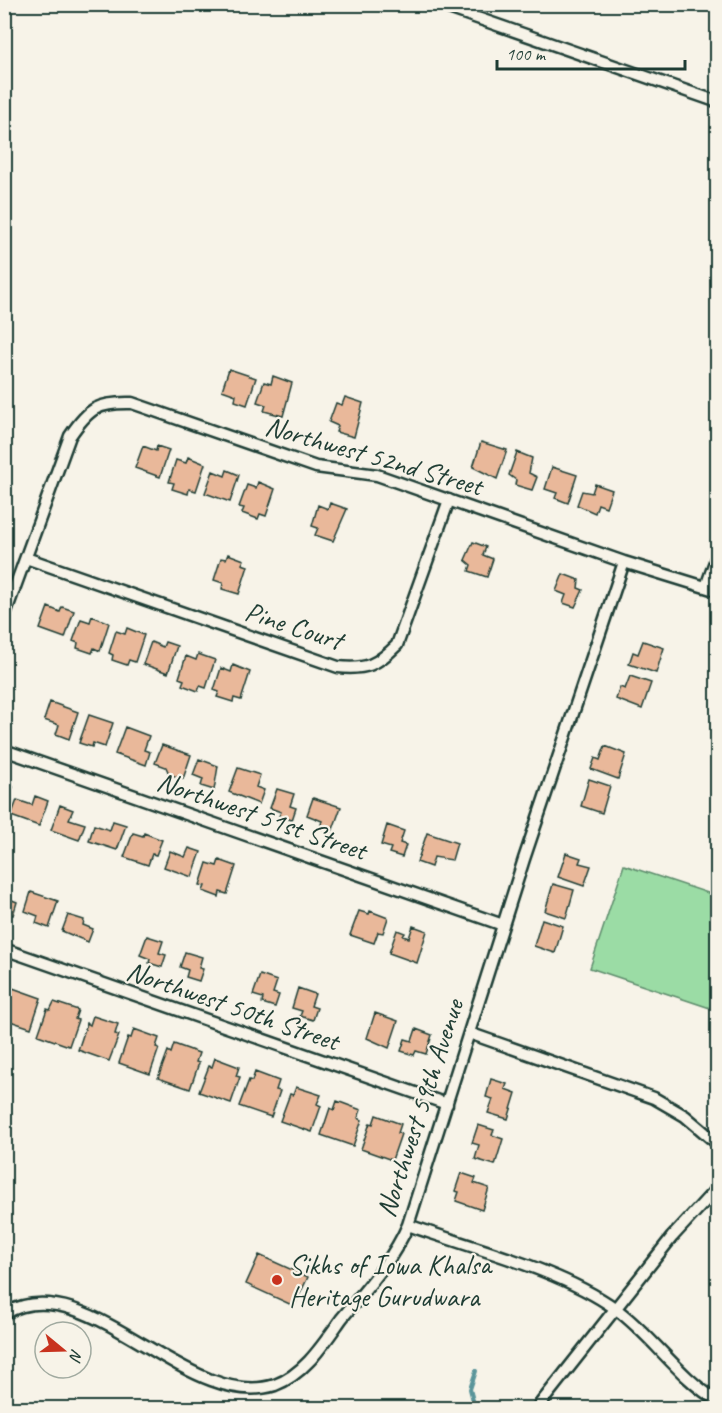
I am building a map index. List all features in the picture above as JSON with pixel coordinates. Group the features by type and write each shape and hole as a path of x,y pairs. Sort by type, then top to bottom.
{"street":[{"path":"437,4 717,102"},
{"name":"Northwest 52nd Street","path":"26,558 70,436 86,413 108,402 132,403 316,467 377,475 624,562 717,591"},
{"name":"Pine Court","path":"26,558 338,667 361,669 385,657 397,645 449,500"},
{"path":"706,587 717,553"},
{"path":"4,617 26,558"},
{"name":"Northwest 59th Avenue","path":"4,1314 22,1305 40,1303 62,1307 98,1322 221,1388 250,1390 275,1386 297,1372 314,1355 395,1251 408,1225 503,925 624,562"},
{"name":"Northwest 51st Street","path":"4,750 503,925"},
{"name":"Northwest 50th Street","path":"4,949 447,1104"},
{"path":"469,1033 654,1098 685,1116 717,1144"},
{"path":"537,1408 617,1310 672,1237 717,1187"},
{"path":"408,1225 544,1273 584,1290 617,1310 698,1389 717,1401"}],"green space":[{"path":"624,865 717,896 717,985 710,1008 590,968"}],"building":[{"path":"229,369 256,378 247,405 235,401 236,395 222,390"},
{"path":"273,376 292,383 283,416 264,411 266,405 257,402 264,382 271,384"},
{"path":"345,397 363,403 354,437 336,432 338,426 329,422 336,403 342,405"},
{"path":"481,442 507,450 497,479 473,467"},
{"path":"143,446 156,451 157,446 169,450 160,477 135,468"},
{"path":"517,452 532,458 529,473 537,477 532,490 515,485 516,480 509,475"},
{"path":"188,457 205,464 196,491 189,489 188,494 172,489 174,483 169,482 176,460 186,463"},
{"path":"552,467 577,475 568,503 555,498 557,493 545,489"},
{"path":"227,470 239,475 230,502 205,493 213,471 225,476"},
{"path":"258,482 275,489 266,516 260,514 258,519 242,513 244,508 239,507 247,485 256,488"},
{"path":"595,484 612,490 606,507 598,504 595,513 577,505 582,491 592,493"},
{"path":"330,503 347,509 333,541 315,535 318,528 312,526 318,505 328,509"},
{"path":"473,542 486,547 483,555 493,559 487,577 469,571 471,565 465,560"},
{"path":"228,554 244,560 242,564 248,566 239,594 222,589 223,583 214,580 221,558 226,559"},
{"path":"563,574 579,580 578,588 583,590 575,607 563,603 566,595 556,591"},
{"path":"48,607 60,612 62,607 74,611 65,638 40,629"},
{"path":"92,616 109,623 100,651 94,648 92,653 77,648 78,643 73,641 81,619 90,622"},
{"path":"127,628 144,635 135,662 129,660 127,665 112,660 113,655 109,653 116,631 125,634"},
{"path":"643,641 664,648 656,673 629,664 633,652 638,654"},
{"path":"151,642 163,647 165,642 177,646 168,673 143,664"},
{"path":"198,654 215,660 206,688 200,686 198,691 182,685 184,680 179,678 186,656 196,660"},
{"path":"233,665 250,672 241,700 234,698 233,702 217,697 219,692 214,690 221,668 231,672"},
{"path":"630,676 651,683 642,709 616,699 620,687 625,689"},
{"path":"50,702 78,712 69,739 56,734 59,725 44,720"},
{"path":"89,715 113,723 105,747 93,743 92,747 79,743"},
{"path":"125,727 149,736 144,750 150,752 146,765 115,754"},
{"path":"162,745 191,755 183,779 169,774 166,767 155,763"},
{"path":"605,746 626,754 618,779 591,769 595,758 600,760"},
{"path":"199,759 218,766 214,790 201,786 203,779 193,775"},
{"path":"238,768 260,775 256,787 264,790 259,804 229,792"},
{"path":"589,779 610,786 602,813 581,806"},
{"path":"4,783 13,787 8,802 4,801"},
{"path":"277,789 294,794 290,806 296,808 292,820 279,816 281,812 270,808"},
{"path":"35,796 48,801 39,826 11,816 17,800 32,805"},
{"path":"313,798 341,807 332,832 320,828 322,821 307,815"},
{"path":"60,805 73,810 69,819 85,824 79,840 51,830"},
{"path":"113,821 126,825 117,850 89,841 94,825 110,830"},
{"path":"387,825 404,831 400,843 406,845 402,857 389,853 391,848 381,845"},
{"path":"133,833 143,836 144,833 162,840 156,855 152,854 148,865 124,857"},
{"path":"427,833 457,843 452,860 434,857 431,867 417,862"},
{"path":"189,848 201,852 192,877 164,867 170,851 185,857"},
{"path":"566,853 581,858 579,863 591,866 584,886 558,877"},
{"path":"219,860 236,866 227,894 220,892 219,897 203,891 205,886 200,885 207,863 217,866"},
{"path":"553,884 574,890 566,918 545,911"},
{"path":"4,892 9,893 7,898 17,902 13,915 4,913"},
{"path":"31,892 58,901 49,928 36,923 38,916 25,911"},
{"path":"359,911 369,914 370,911 388,918 383,933 378,932 374,943 350,935"},
{"path":"68,915 84,920 83,925 93,929 88,942 62,931"},
{"path":"542,919 563,926 555,953 534,946"},
{"path":"413,926 427,931 417,963 389,953 397,930 405,933 403,936 409,938"},
{"path":"147,936 163,941 159,953 166,955 162,967 149,963 150,959 140,955"},
{"path":"185,952 202,957 199,968 203,969 199,981 186,977 188,970 180,967"},
{"path":"260,975 277,981 273,993 279,995 275,1007 262,1003 263,998 253,995"},
{"path":"7,986 41,998 31,1028 4,1019 4,995"},
{"path":"298,988 315,994 311,1006 317,1008 313,1020 300,1016 302,1011 292,1008"},
{"path":"54,1002 78,1010 75,1019 78,1020 69,1046 38,1035 47,1009 50,1010"},
{"path":"375,1013 398,1021 389,1048 367,1038"},
{"path":"93,1016 118,1024 115,1034 119,1035 109,1061 78,1050 87,1023 90,1025"},
{"path":"134,1029 159,1038 156,1047 159,1048 150,1074 119,1063 128,1037 131,1038"},
{"path":"416,1029 432,1035 426,1054 416,1051 414,1055 401,1051 405,1039 412,1041"},
{"path":"174,1044 199,1053 196,1062 199,1063 190,1089 158,1078 168,1051 171,1053"},
{"path":"215,1058 239,1067 236,1076 240,1077 231,1103 199,1092 209,1066 212,1067"},
{"path":"255,1072 279,1081 276,1090 280,1091 271,1117 239,1106 249,1080 252,1081"},
{"path":"491,1079 507,1084 505,1089 516,1093 508,1119 488,1113 493,1099 486,1097"},
{"path":"296,1087 321,1095 317,1104 321,1106 312,1132 280,1121 290,1094 293,1095"},
{"path":"337,1101 361,1110 358,1118 362,1120 353,1146 321,1135 330,1108 334,1110"},
{"path":"376,1115 401,1124 398,1133 401,1134 392,1160 361,1149 370,1123 373,1124"},
{"path":"478,1125 494,1130 492,1135 503,1139 495,1165 475,1159 479,1145 472,1143"},
{"path":"461,1173 476,1178 474,1183 489,1188 482,1210 456,1201 459,1192 455,1191"},
{"name":"Sikhs of Iowa Khalsa Heritage Gurudwara","path":"259,1255 308,1277 294,1306 246,1284"}],"waterway":[{"path":"475,1408 470,1389 476,1371"}],"place":[{"name":"Sikhs of Iowa Khalsa Heritage Gurudwara","path":"277,1280"}]}
